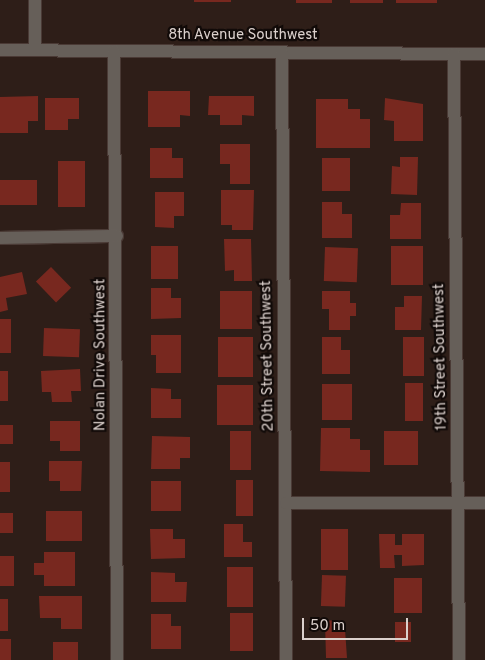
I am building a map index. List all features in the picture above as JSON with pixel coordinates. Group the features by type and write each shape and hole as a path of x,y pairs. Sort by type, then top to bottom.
{"street":[{"path":"35,0 35,50"},
{"name":"8th Avenue Southwest","path":"0,50 485,54"},
{"name":"Nolan Drive Southwest","path":"114,51 117,236 118,660"},
{"name":"20th Street Southwest","path":"282,52 286,660"},
{"name":"19th Street Southwest","path":"454,54 459,660"},
{"path":"0,238 117,236"},
{"path":"286,503 485,503"}],"building":[{"path":"194,0 231,0 231,2 194,2"},
{"path":"296,0 332,0 332,3 296,3"},
{"path":"350,0 383,0 383,3 350,3"},
{"path":"396,0 437,0 437,3 396,3"},
{"path":"148,91 190,91 190,116 180,115 180,127 148,127"},
{"path":"38,96 38,121 28,121 28,133 0,133 0,97"},
{"path":"209,96 254,96 254,116 242,115 242,125 220,125 220,115 208,115"},
{"path":"45,98 79,98 79,119 68,119 68,130 45,130"},
{"path":"385,98 423,104 423,141 394,141 394,121 384,120"},
{"path":"316,99 348,99 348,109 360,109 360,119 370,119 370,148 316,148"},
{"path":"220,144 250,144 250,184 230,184 230,164 220,164"},
{"path":"150,148 172,148 172,158 183,158 183,178 150,178"},
{"path":"400,157 418,157 417,195 391,194 392,166 400,167"},
{"path":"322,158 350,158 350,191 322,191"},
{"path":"58,161 85,161 85,207 58,207"},
{"path":"0,180 37,180 37,205 0,205"},
{"path":"221,190 254,190 253,230 232,230 232,225 221,225"},
{"path":"155,192 184,192 184,216 174,216 174,228 155,227"},
{"path":"322,202 342,202 342,214 352,214 352,238 322,238"},
{"path":"401,203 421,203 421,239 390,239 390,215 400,215"},
{"path":"224,239 251,239 252,281 234,281 234,270 225,271"},
{"path":"151,246 178,246 178,279 151,279"},
{"path":"391,246 423,246 423,285 391,285"},
{"path":"325,247 358,248 357,282 324,281"},
{"path":"51,267 71,288 56,302 36,282"},
{"path":"22,272 27,294 6,298 8,310 0,312 0,277"},
{"path":"151,288 171,288 171,298 181,298 181,318 151,319"},
{"path":"220,291 252,291 252,329 220,329"},
{"path":"322,291 350,291 350,303 356,303 356,316 350,316 350,330 329,330 329,309 322,309"},
{"path":"404,296 422,296 421,330 395,330 395,307 404,307"},
{"path":"0,319 11,319 11,353 0,353"},
{"path":"44,328 80,329 79,357 43,356"},
{"path":"151,335 181,335 181,373 156,373 156,355 151,355"},
{"path":"218,337 253,337 253,377 218,377"},
{"path":"322,337 341,337 341,350 350,350 350,374 322,374"},
{"path":"403,337 424,337 424,376 403,376"},
{"path":"80,369 81,391 71,391 72,402 52,402 51,392 42,392 41,371"},
{"path":"0,371 8,371 8,401 0,401"},
{"path":"405,383 423,383 423,421 405,421"},
{"path":"322,384 352,384 352,420 322,420"},
{"path":"217,385 253,385 253,425 217,425"},
{"path":"151,388 171,389 171,399 181,399 181,418 151,418"},
{"path":"50,421 80,421 80,451 60,451 60,441 50,441"},
{"path":"0,425 13,425 13,444 0,444"},
{"path":"321,428 350,428 350,439 360,439 360,450 370,450 370,472 320,471"},
{"path":"230,431 251,431 251,470 230,470"},
{"path":"384,431 418,431 418,465 384,465"},
{"path":"152,436 190,437 190,458 180,458 180,469 151,469"},
{"path":"49,461 82,461 81,491 60,491 60,481 49,481"},
{"path":"0,462 10,462 10,492 0,492"},
{"path":"236,480 253,480 253,516 236,516"},
{"path":"151,481 181,481 181,511 151,511"},
{"path":"46,511 82,511 82,541 46,541"},
{"path":"0,513 13,513 13,533 0,533"},
{"path":"224,524 243,524 243,542 252,542 252,557 224,557"},
{"path":"150,529 173,529 173,539 185,539 185,558 151,559"},
{"path":"321,529 348,529 348,570 321,570"},
{"path":"379,534 395,534 395,545 402,545 402,534 424,534 424,565 402,566 402,555 394,555 395,568 380,568"},
{"path":"44,552 75,552 75,586 44,586 44,575 34,575 34,563 44,563"},
{"path":"0,556 14,556 14,586 0,586"},
{"path":"227,567 253,567 253,607 227,607"},
{"path":"151,572 175,573 175,582 187,582 186,602 151,602"},
{"path":"322,575 346,576 345,607 321,606"},
{"path":"394,578 422,578 422,613 394,613"},
{"path":"39,596 82,596 82,629 61,629 61,618 40,618"},
{"path":"0,599 8,599 8,631 0,631"},
{"path":"230,613 253,613 253,651 230,651"},
{"path":"151,614 171,614 171,626 181,626 181,649 151,649"},
{"path":"335,620 335,630 345,629 347,658 326,658 325,621"},
{"path":"395,622 411,622 411,642 395,642"},
{"path":"0,639 11,639 11,660 0,660"},
{"path":"53,642 78,642 78,660 53,660"}]}
